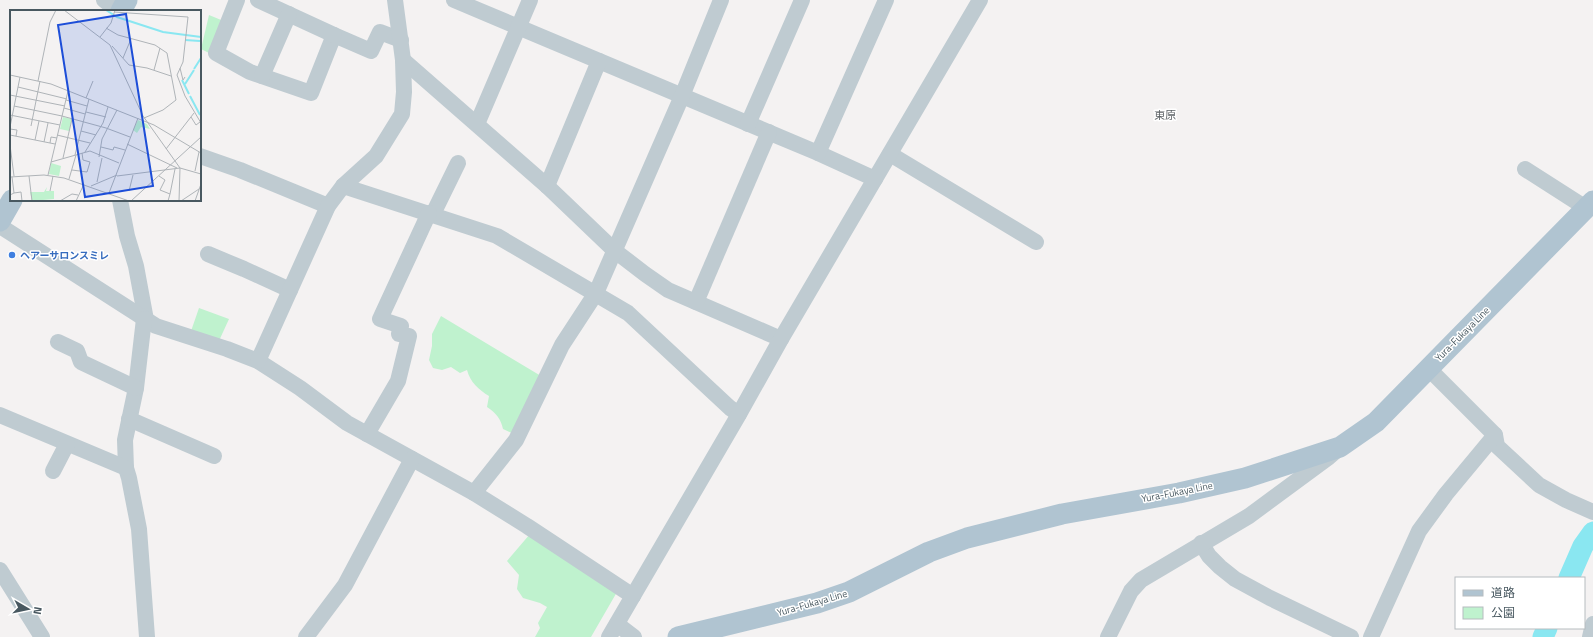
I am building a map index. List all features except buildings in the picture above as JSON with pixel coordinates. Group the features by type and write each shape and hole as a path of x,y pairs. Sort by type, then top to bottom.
{"main road":[{"path":"122,10 127,0"},
{"path":"0,221 11,201"},
{"name":"Yura-Fukaya Line","path":"678,637 817,603 849,592 929,552 967,538 1062,514 1179,493 1246,478 1340,446 1376,422 1590,205"}],"street":[{"path":"104,0 117,10"},
{"path":"237,0 216,53 250,72 311,93 334,35"},
{"path":"258,0 371,51 380,32 401,40"},
{"path":"258,361 328,206 343,186 376,156 402,114 404,92 403,60 395,0"},
{"path":"454,0 769,132 875,179"},
{"path":"477,124 530,0"},
{"path":"474,494 516,440 562,345 596,293 682,96 721,0"},
{"path":"748,124 802,0"},
{"path":"818,153 886,0"},
{"path":"634,637 613,630 781,339 980,0"},
{"path":"262,76 289,14"},
{"path":"403,60 547,186 615,251 644,274 668,290 781,339"},
{"path":"547,186 599,61"},
{"path":"696,302 769,132"},
{"path":"890,154 1036,242"},
{"path":"201,156 240,170 328,206"},
{"path":"367,434 398,381 409,336 399,334 401,326 380,320 458,162"},
{"path":"1525,169 1590,205"},
{"path":"343,186 497,236 628,313 724,402 739,414"},
{"path":"120,201 136,266 145,319 136,388 125,440 126,468 139,529 147,637"},
{"path":"0,226 160,328 227,349 258,361 300,388 347,423 474,494 527,526 633,596"},
{"path":"208,254 244,268 290,290"},
{"path":"58,342 77,351 81,362 136,388"},
{"path":"1428,368 1492,443 1539,485 1593,512"},
{"path":"0,415 126,468"},
{"path":"129,419 214,456"},
{"path":"1371,637 1419,531 1492,443"},
{"path":"53,471 67,444"},
{"path":"1108,637 1131,591 1141,580 1201,543 1249,516 1329,457 1340,446"},
{"path":"306,637 345,585 412,459"},
{"path":"1201,543 1209,556 1235,579 1270,598 1351,637"},
{"path":"0,570 42,637"},
{"path":"1590,637 1593,624"}],"green space":[{"path":"209,15 226,22 211,54 201,49"},
{"path":"199,308 229,319 218,343 190,334"},
{"path":"441,316 541,376 514,434 503,429 498,416 487,407 489,396 475,385 467,370 460,373 451,367 442,370 433,368 429,360 432,346 432,334"},
{"path":"530,534 617,592 591,637 535,637 540,628 538,623 547,607 540,603 523,598 517,589 519,575 507,561"}],"waterway":[{"path":"1569,577 1583,546 1593,532"},
{"path":"1543,637 1547,629"}],"place":[{"name":"ヘアーサロンスミレ","path":"12,255"}],"district":[{"name":"東原","path":"1165,115"}]}
